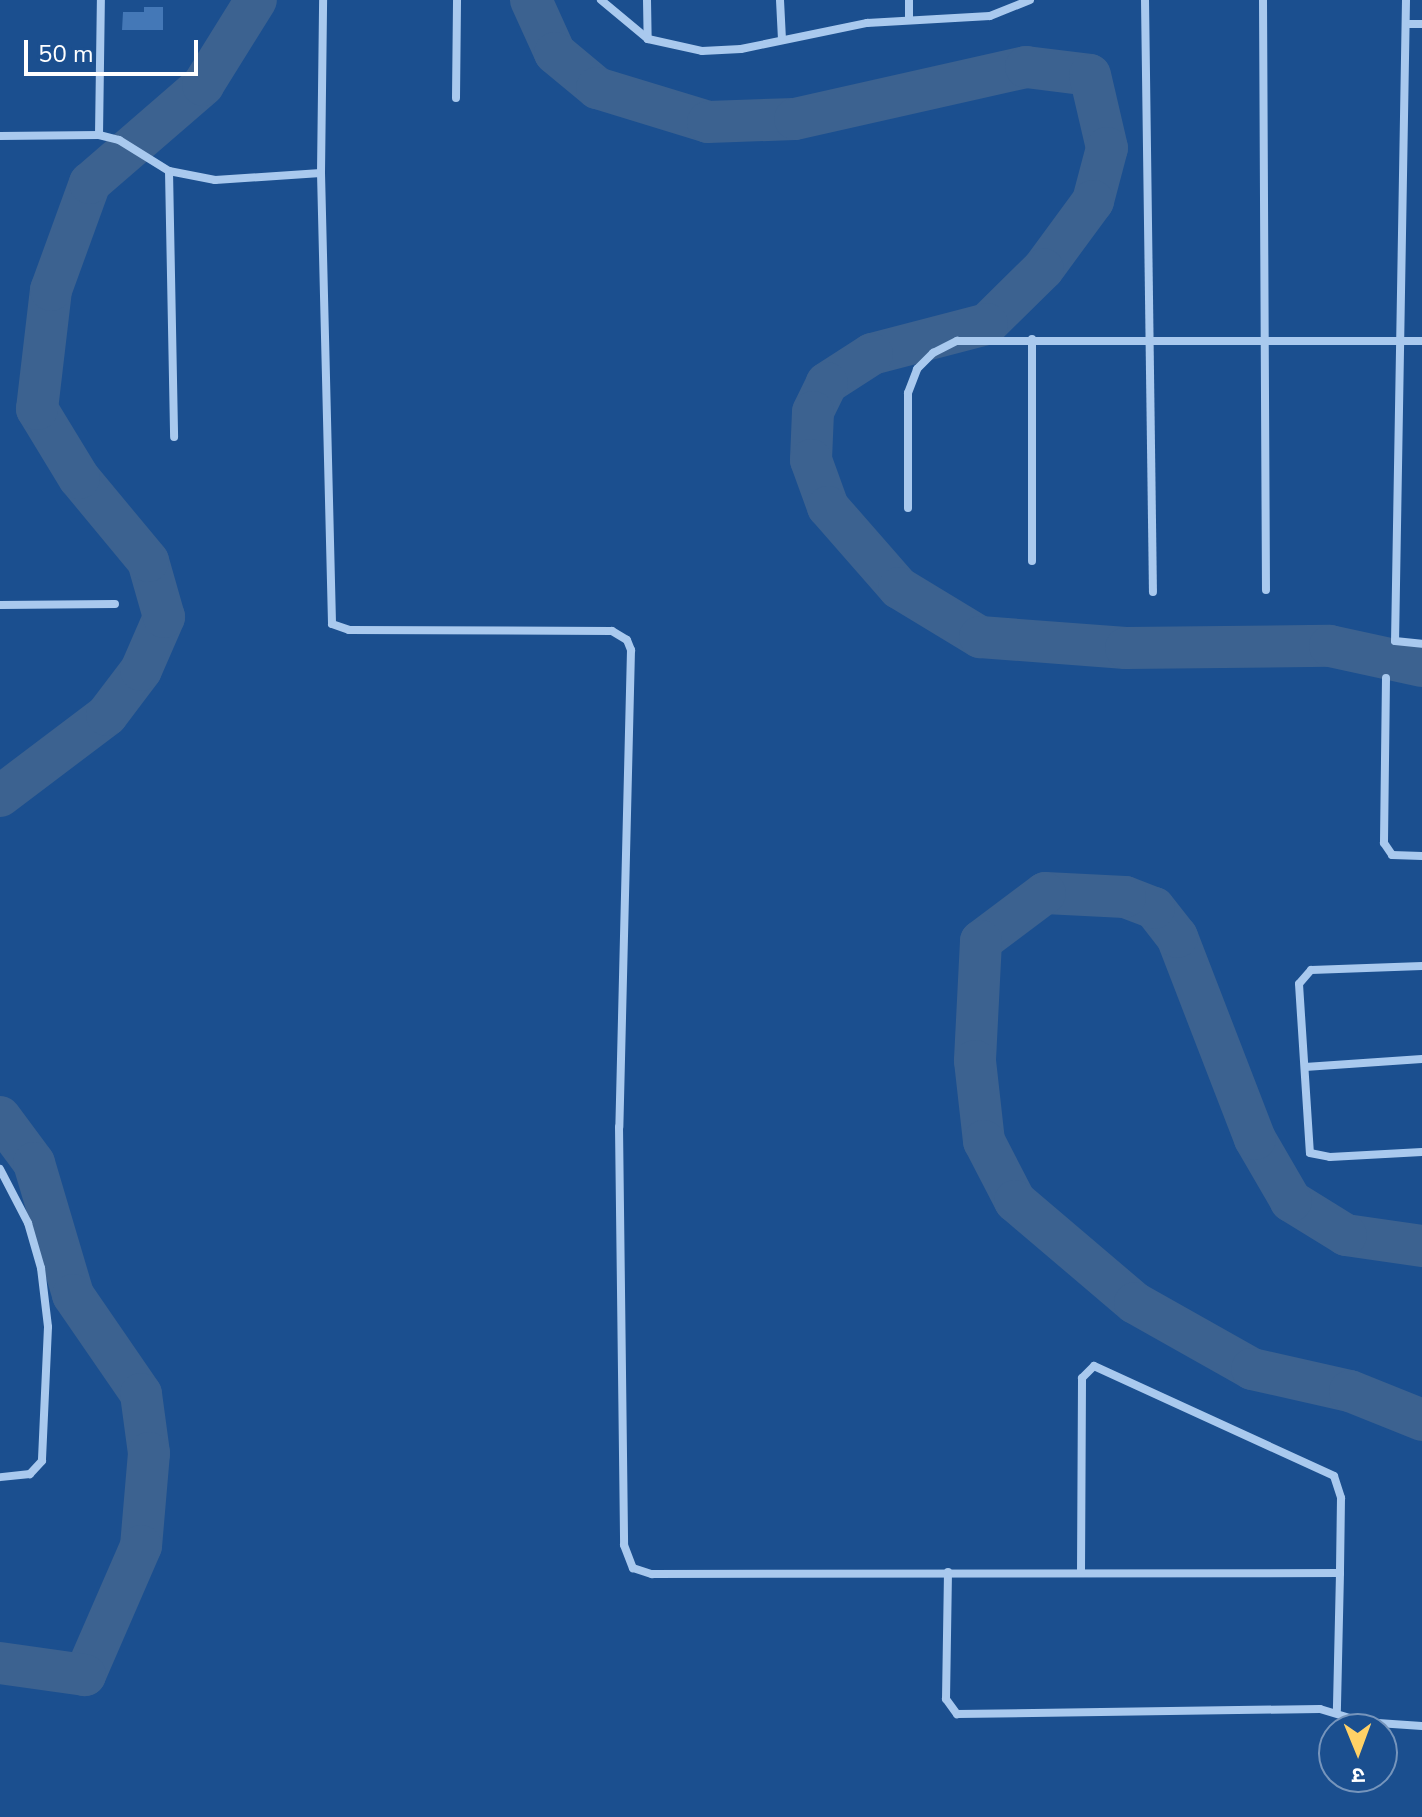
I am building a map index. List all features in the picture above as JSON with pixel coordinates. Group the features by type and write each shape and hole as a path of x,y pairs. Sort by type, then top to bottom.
{"street":[{"path":"99,135 101,0"},
{"path":"323,0 321,173 332,624 349,630 612,631 627,640 631,650 619,1127 628,1558 633,1568 652,1574 1340,1573"},
{"path":"456,98 457,0"},
{"path":"601,0 648,39 702,51 909,20 990,16 1030,0"},
{"path":"647,0 648,39"},
{"path":"780,0 782,40"},
{"path":"909,0 909,20"},
{"path":"1145,0 1153,592"},
{"path":"1263,0 1266,590"},
{"path":"1406,0 1403,341 1395,641 1422,644"},
{"path":"1406,24 1422,24"},
{"path":"0,136 99,135 119,140 169,171 215,180 321,173"},
{"path":"169,171 174,437"},
{"path":"1032,339 1032,561"},
{"path":"908,508 904,421 917,369 933,353 957,341 1422,341"},
{"path":"0,605 115,604"},
{"path":"1386,678 1384,843 1392,855 1422,856"},
{"path":"1422,966 1304,973 1299,984 1310,1153 1330,1157 1422,1152"},
{"path":"1305,1067 1422,1059"},
{"path":"0,1169 28,1223 41,1268 48,1327 42,1461 30,1474 0,1477"},
{"path":"1081,1572 1082,1378 1094,1366 1334,1476 1341,1498 1337,1710"},
{"path":"948,1572 945,1690 949,1709 957,1714 1337,1710 1363,1722 1422,1726"}],"building":[{"path":"144,7 163,7 163,30 122,30 123,12 144,12"}],"waterway":[{"path":"0,796 107,715 141,670 164,617 148,561 79,478 37,409 51,290 90,183 203,85 256,0"},
{"path":"531,0 555,53 597,88 708,122 795,119 1026,67 1090,75 1107,148 1093,201 1043,269 987,324 872,354 827,383 813,412 811,460 828,507 899,588 980,637 1126,648 1330,646 1422,666"},
{"path":"1422,1246 1346,1235 1291,1201 1255,1139 1177,937 1154,908 1125,897 1045,893 981,941 975,1061 984,1141 1015,1201 1135,1303 1252,1369 1350,1391 1422,1420"},
{"path":"0,1117 34,1163 73,1295 141,1394 149,1453 141,1546 85,1675 0,1663"}]}
